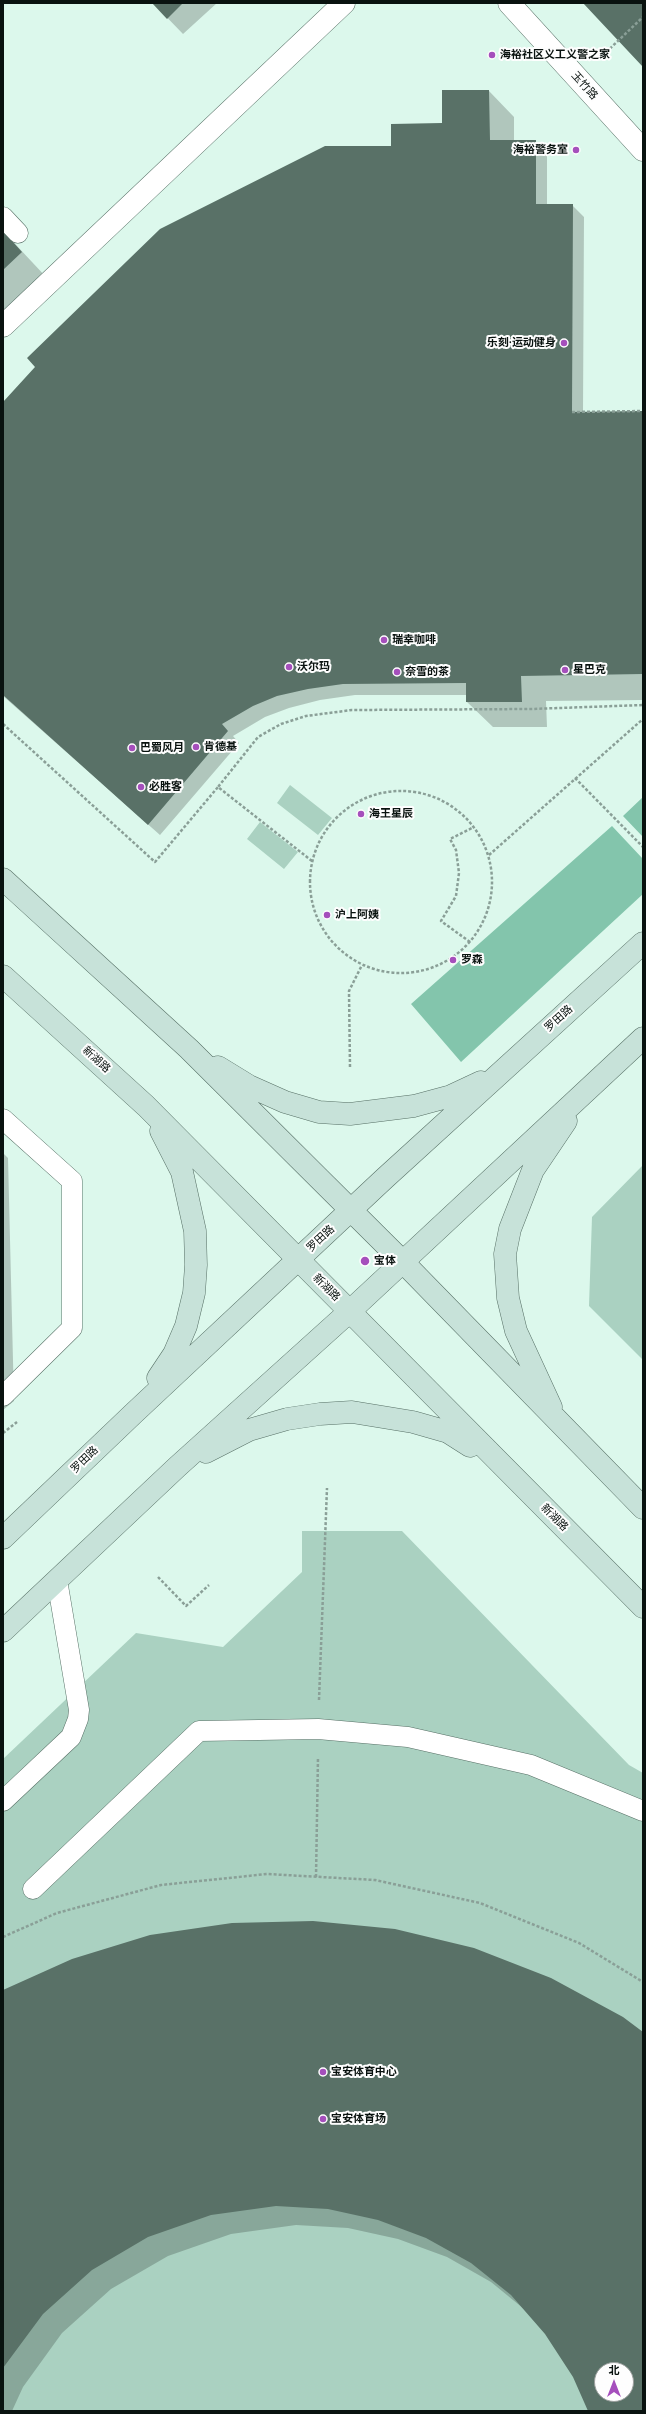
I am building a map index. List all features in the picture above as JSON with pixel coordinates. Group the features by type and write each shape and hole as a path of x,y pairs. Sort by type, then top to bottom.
{"main road":[{"path":"3,879 189,1049 403,1262 643,1508"},
{"name":"罗田路","path":"3,1538 134,1412 500,1073 643,943"},
{"name":"新湖路","path":"3,976 146,1106 643,1607"},
{"path":"3,1631 176,1467 350,1311 643,1038"},
{"path":"189,1049 249,1086 285,1102 319,1112 334,1113 384,1111 414,1106 451,1096 500,1073"},
{"path":"560,1424 516,1331 508,1298 505,1254 510,1229 533,1170 587,1090"},
{"path":"134,1412 174,1354 186,1326 194,1293 196,1265 195,1231 182,1172 166,1138 146,1106"},
{"path":"176,1467 249,1430 287,1419 320,1414 352,1412 413,1422 448,1432 500,1464"}],"street":[{"path":"3,326 344,3"},
{"name":"玉竹路","path":"509,3 643,150"}],"lane":[{"path":"3,217 18,233"},
{"path":"3,1119 72,1181 72,1328 3,1396"},
{"path":"3,1801 71,1737 78,1719 79,1710 58,1580"},
{"path":"33,1889 199,1731 318,1729 408,1737 531,1765 643,1811"}],"path":[{"path":"596,62 643,17"},
{"path":"572,412 643,411"},
{"path":"3,724 155,862 258,737 281,724 306,716 352,710 531,709 643,705"},
{"path":"489,855 643,719"},
{"path":"575,778 643,847"},
{"path":"218,787 312,861"},
{"path":"392,791 423,793 452,805 474,827 489,855 493,885 486,916 470,942 448,961 420,972 390,973 362,965 338,948 320,925 310,898 310,868 312,861 319,840 336,816 362,799 392,791"},
{"path":"470,942 441,921 456,896 459,873 456,850 450,839 474,827"},
{"path":"350,1068 349,991 362,965"},
{"path":"316,1877 318,1729 327,1488"},
{"path":"158,1577 186,1606 209,1585"},
{"path":"3,1937 57,1913 161,1885 267,1874 375,1880 480,1903 579,1943 643,1982"}],"green space":[{"path":"290,785 332,818 318,835 277,803"},
{"path":"643,797 643,837 623,816"},
{"path":"260,822 298,852 284,869 247,839"},
{"path":"612,826 643,859 643,894 461,1062 411,1004"},
{"path":"643,1165 643,1360 589,1306 592,1217"},
{"name":"宝安体育中心","path":"302,1531 402,1531 629,1765 643,1773 643,2411 3,2411 3,1759 136,1633 223,1647 302,1572"}],"building":[{"path":"152,3 183,3 167,19"},
{"path":"583,3 643,3 643,67 597,18"},
{"path":"442,90 489,90 490,140 536,140 536,204 573,204 572,412 643,411 643,674 521,676 522,702 466,702 466,683 343,684 308,689 277,696 253,706 222,724 228,731 148,825 3,695 3,402 35,367 27,358 160,229 325,146 391,146 391,124 442,123"},
{"path":"3,231 22,252 3,270"},
{"name":"宝安体育场","path":"313,1921 395,1929 474,1948 551,1978 623,2017 643,2032 643,2411 588,2411 573,2377 545,2334 511,2295 471,2263 426,2238 378,2220 328,2209 276,2206 211,2215 148,2237 92,2270 43,2314 3,2368 3,1990 72,1959 150,1935 232,1923"}],"place":[{"name":"海裕社区义工义警之家","path":"492,55"},
{"name":"海裕警务室","path":"576,150"},
{"name":"乐刻·运动健身","path":"564,343"},
{"name":"瑞幸咖啡","path":"384,640"},
{"name":"沃尔玛","path":"289,667"},
{"name":"星巴克","path":"565,670"},
{"name":"奈雪的茶","path":"397,672"},
{"name":"肯德基","path":"196,747"},
{"name":"巴蜀风月","path":"132,748"},
{"name":"必胜客","path":"141,787"},
{"name":"海王星辰","path":"361,814"},
{"name":"沪上阿姨","path":"327,915"},
{"name":"罗森","path":"453,960"},
{"name":"宝体","path":"365,1261"},
{"name":"宝安体育中心","path":"323,2072"},
{"name":"宝安体育场","path":"323,2119"}]}
